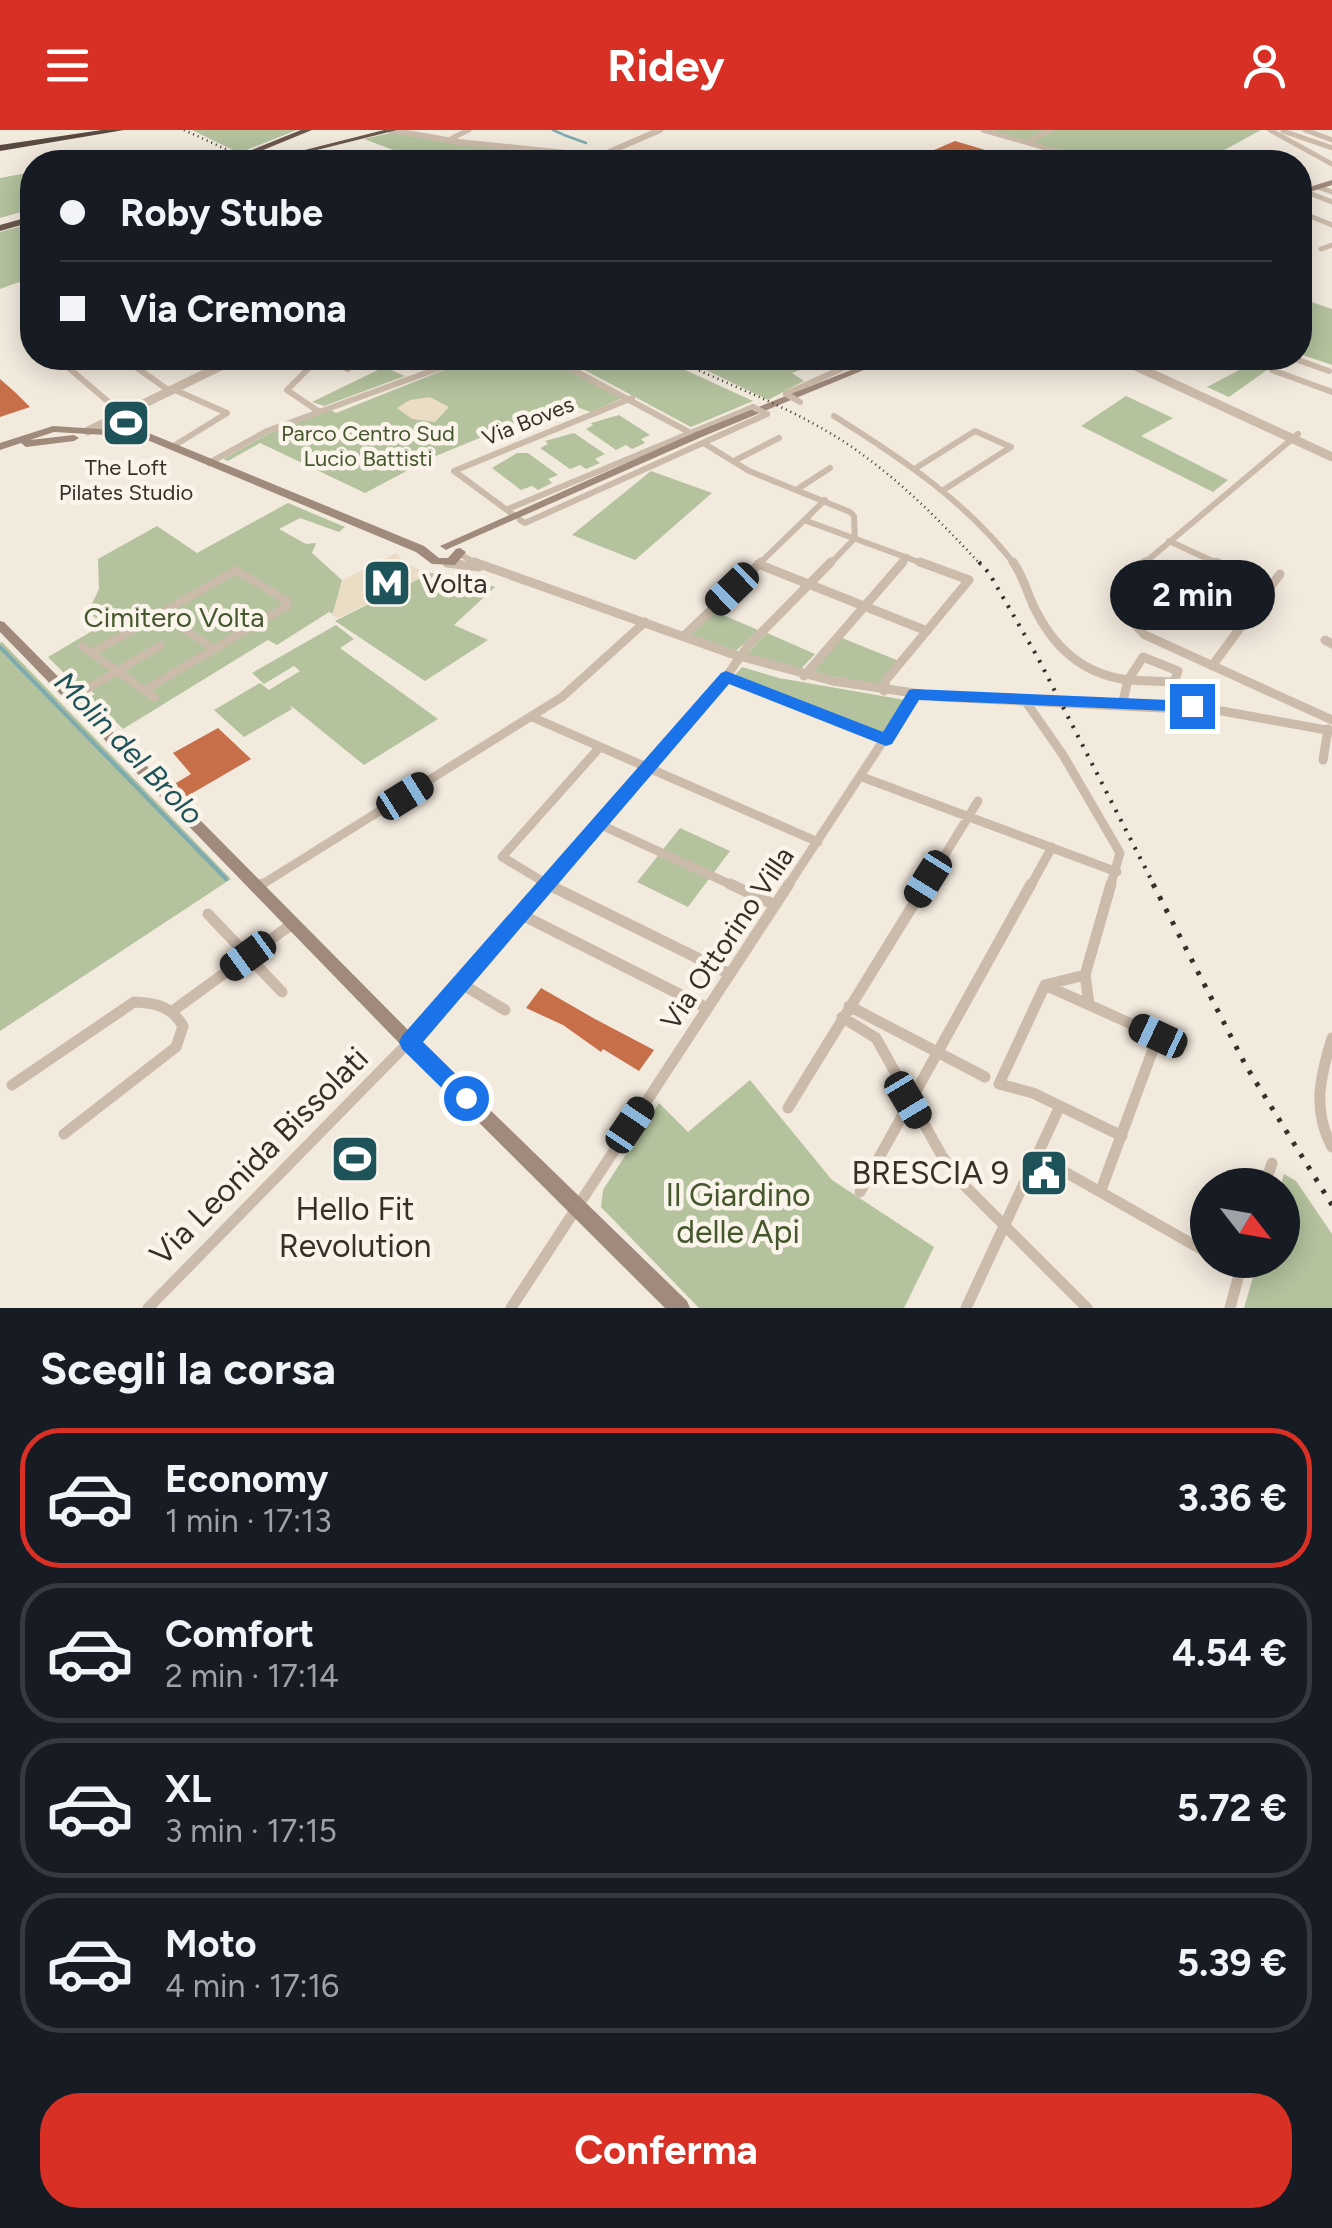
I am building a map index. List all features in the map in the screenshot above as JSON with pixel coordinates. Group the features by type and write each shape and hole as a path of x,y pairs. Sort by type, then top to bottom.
{"highway":[{"path":"0,146 93,130"},
{"path":"0,146 120,130"},
{"path":"264,150 308,130"},
{"path":"279,150 354,130"},
{"path":"285,150 370,130"},
{"path":"292,150 392,130"}],"main road":[{"path":"1312,188 1332,180"},
{"path":"439,550 860,370"},
{"path":"0,450 40,438 107,427 142,434 398,540 460,553"},
{"path":"58,435 119,437 171,446"},
{"path":"439,550 436,562 447,563 472,541 514,515"},
{"path":"0,624 256,888 680,1308"}],"street":[{"path":"392,130 459,142 556,150"},
{"path":"431,130 452,138 571,150"},
{"path":"452,138 469,130"},
{"path":"618,150 660,130"},
{"path":"984,130 1049,150"},
{"path":"1029,141 1051,130"},
{"path":"1270,130 1305,150"},
{"path":"1280,130 1332,144"},
{"path":"1290,142 1328,130"},
{"path":"1315,134 1332,144"},
{"path":"626,146 628,150"},
{"path":"1318,187 1332,192"},
{"path":"1321,248 1332,245"},
{"path":"1312,365 1329,371 1312,385"},
{"path":"71,370 125,416"},
{"path":"141,370 173,391 227,413 171,446"},
{"path":"75,438 107,427 213,370"},
{"path":"308,370 287,390 318,411"},
{"path":"209,463 267,431 432,370"},
{"path":"575,370 632,398 687,432"},
{"path":"786,394 839,370"},
{"path":"1145,370 1294,436 1332,448"},
{"path":"1154,370 1332,457"},
{"path":"1272,370 1332,392"},
{"path":"786,394 800,402"},
{"name":"Via Boves","path":"514,515 454,470 632,398"},
{"path":"753,407 767,414 705,444 525,524 514,515 687,432 753,407"},
{"path":"834,416 945,488 1023,576 1035,608 1078,665 1128,680 1174,682 1178,671 1143,657 1128,680 1122,705"},
{"path":"916,468 975,430 1011,447 945,488"},
{"path":"1294,436 1128,576 1121,590 1123,606 1140,631 1289,698 1331,726"},
{"path":"734,462 779,438"},
{"path":"705,444 734,462 826,500 854,516 854,538"},
{"path":"796,490 830,468"},
{"path":"684,636 826,500"},
{"path":"804,520 969,580 886,680 884,690"},
{"name":"Via Leonida Bissolati","path":"148,1308 410,1042 739,657 854,538"},
{"path":"1169,540 1222,565"},
{"path":"460,553 485,568"},
{"path":"804,676 908,557"},
{"path":"447,563 485,568 804,676 914,694 1026,702 1192,706 1331,726"},
{"path":"758,564 927,631"},
{"path":"92,652 236,570 287,602 145,690"},
{"path":"1212,666 1280,574"},
{"path":"160,614 214,649"},
{"path":"256,888 562,697 645,622"},
{"path":"82,692 160,645"},
{"path":"82,646 155,698"},
{"path":"726,676 886,740"},
{"name":"Via Ottorino Villa","path":"511,1308 914,694"},
{"path":"1282,718 1291,710 1289,698"},
{"path":"1026,702 1063,754 1120,853 1085,975 1088,1004"},
{"path":"532,717 818,842"},
{"path":"1324,760 1331,726"},
{"path":"600,746 502,857 546,884 730,974"},
{"path":"862,776 1116,872"},
{"path":"788,1108 978,801"},
{"path":"599,824 775,905"},
{"path":"860,1192 1052,847"},
{"path":"208,914 282,992"},
{"path":"520,914 707,1008"},
{"path":"174,1010 292,924"},
{"path":"1044,985 1085,975"},
{"path":"460,983 506,1010"},
{"path":"1044,985 1158,1036 1100,1190"},
{"path":"1044,985 999,1084 1060,1106 1122,1136"},
{"path":"12,1085 134,1002 158,1003 174,1010 184,1026 176,1047 64,1134"},
{"path":"845,1011 985,1076"},
{"path":"845,1011 876,1038 908,1100 963,1184 1087,1308"},
{"path":"1332,1038 1318,1084 1316,1112 1332,1147"},
{"path":"966,1308 1060,1106"},
{"path":"1037,1156 1190,1242"},
{"path":"1270,1168 1272,1162"},
{"path":"1230,1308 1238,1278"}],"green space":[{"path":"192,130 297,130 247,150 233,150"},
{"path":"991,130 1261,130 1224,150 1059,150"},
{"path":"394,132 523,149 393,150 364,139"},
{"path":"20,174 20,212 0,218 0,178"},
{"path":"20,226 20,282 0,289 0,232"},
{"path":"1312,302 1332,309 1332,365 1312,358"},
{"path":"378,370 405,376 324,406 312,402"},
{"name":"Parco Centro Sud Lucio Battisti","path":"444,370 569,370 625,397 591,412 565,403 431,458 365,493 260,443 228,461 223,459 270,433 331,410 336,413"},
{"path":"584,370 685,370 753,401 691,427"},
{"path":"706,370 799,370 792,373 804,381 768,400"},
{"path":"1239,370 1267,370 1229,397 1207,387"},
{"path":"1126,396 1173,418 1141,436 1228,480 1213,492 1081,426"},
{"path":"619,415 650,435 641,439 645,443 616,450 586,429 591,423"},
{"path":"574,433 605,454 595,459 600,463 586,469 580,465 570,469 540,448 548,444 545,441"},
{"path":"517,453 528,453 558,475 538,490 532,486 521,490 492,468"},
{"path":"651,471 712,493 635,560 572,535"},
{"name":"Cimitero Volta","path":"288,503 345,527 339,532 300,518 279,529 306,544 316,543 312,553 342,580 333,614 329,612 277,645 268,640 123,729 90,697 95,694 81,683 76,685 48,657 104,624 88,612 99,589 98,559 157,526 197,553"},
{"path":"430,573 464,577 495,587 454,625 488,640 425,681 335,621"},
{"path":"714,611 758,630 736,651 690,635"},
{"path":"336,625 354,639 340,648 438,719 364,765 290,705 292,709 244,737 214,710 260,683 269,690 300,671 294,666 264,684 252,673"},
{"path":"767,633 815,654 800,670 747,654"},
{"path":"842,638 899,661 879,686 812,672"},
{"path":"0,643 231,879 0,1031"},
{"path":"742,667 779,678 905,700 883,735 734,676"},
{"path":"680,828 730,851 688,907 637,882"},
{"name":"Il Giardino delle Api","path":"750,1080 832,1180 934,1247 904,1308 699,1308 601,1207 603,1190 659,1103 688,1132"},
{"path":"1300,1187 1332,1234 1332,1308 1244,1308 1253,1278 1300,1278"}],"shaded area":[{"path":"430,397 449,407 435,422 412,419 397,408 410,400"},
{"path":"396,553 407,564 429,574 338,618 332,615 343,580"}],"building":[{"path":"955,141 985,150 934,150"},
{"path":"0,379 16,393 30,407 0,417"},
{"path":"218,728 251,759 184,798 171,786 191,774 173,753"},
{"path":"541,988 654,1050 639,1071 603,1049 601,1052 563,1025 526,1008"}],"waterway":[{"path":"553,130 562,134"},
{"path":"564,135 586,143"},
{"name":"Molin del Brolo","path":"0,647 226,879"}],"railway":[{"path":"184,130 228,150"},
{"path":"698,370 795,414 841,440 910,493 981,565"},
{"path":"979,562 1038,658 1155,887"},
{"path":"1153,884 1246,1066 1332,1205"}],"place":[{"name":"The Loft Pilates Studio","path":"126,423"},
{"name":"Volta","path":"387,583"},
{"name":"Hello Fit Revolution","path":"355,1159"},
{"name":"BRESCIA 9","path":"1044,1173"}],"route":[{"path":"466,1098 410,1042 726,676 886,740 914,694 1016,702 1192,706"}]}
